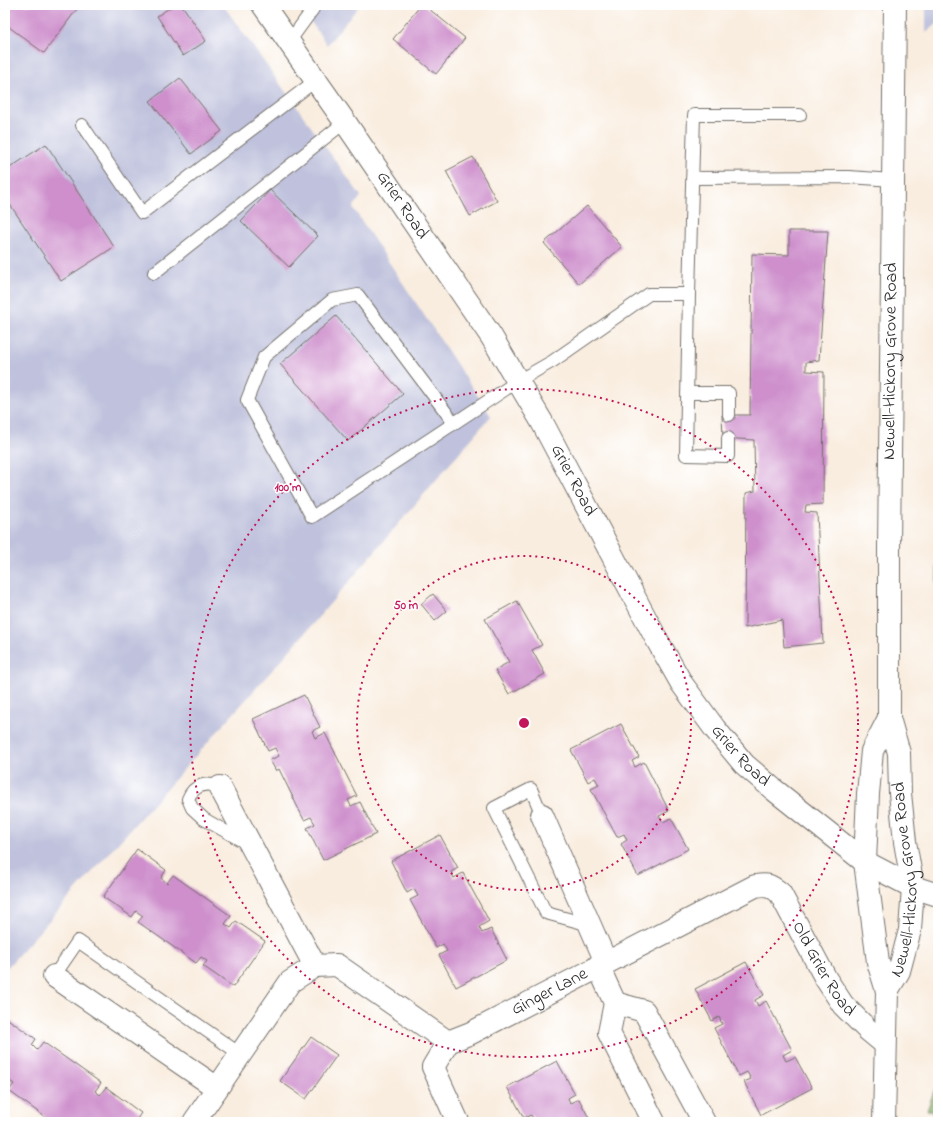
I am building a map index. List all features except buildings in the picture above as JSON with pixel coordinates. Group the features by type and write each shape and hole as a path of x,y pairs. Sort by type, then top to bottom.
{"street":[{"name":"Grier Road","path":"263,5 491,336 542,422 653,633 682,684 715,729 744,764 865,862 913,886 938,895"},
{"name":"Newell-Hickory Grove Road","path":"887,991 899,971 910,930 913,886 905,842 900,793 899,753 889,718 889,548 895,5"},
{"name":"Newell-Hickory Grove Road","path":"884,1122 887,991 878,962 865,862 868,794 872,751 889,718"},
{"path":"220,787 315,966"},
{"path":"542,815 590,925 615,1003 609,1033 654,1122"},
{"name":"Ginger Lane","path":"448,1042 471,1033 755,886 772,886"},
{"name":"Old Grier Road","path":"772,886 780,893 826,979 843,1005 868,1030 885,1044"},
{"path":"194,1122 290,982 315,966 337,965 448,1042 433,1067 458,1122"},
{"path":"54,976 217,1088"},
{"path":"615,1003 644,1012 704,1122"}],"lane":[{"path":"289,42 313,9 312,5"},
{"path":"82,125 142,213 315,81"},
{"path":"728,438 728,456 686,455 694,115 800,115"},
{"path":"154,273 345,122"},
{"path":"692,178 849,177 893,180"},
{"path":"454,423 358,295 332,300 264,357 247,400 312,517 518,381 553,361 649,294 689,294"},
{"path":"687,393 729,393 729,415"},
{"path":"220,787 211,784 191,791 188,799 192,808 204,819 251,845"},
{"path":"542,815 531,789 494,808 546,913 590,925"},
{"path":"54,976 78,942 240,1054"}],"shaded area":[{"path":"5,5 223,5 361,196 353,208 491,416 299,640 5,970"},
{"path":"299,5 360,5 327,45"},
{"path":"926,5 938,5 938,23 926,33"}],"green space":[{"path":"938,540 938,680 934,671"},
{"path":"938,1080 938,1112 927,1110"}]}
